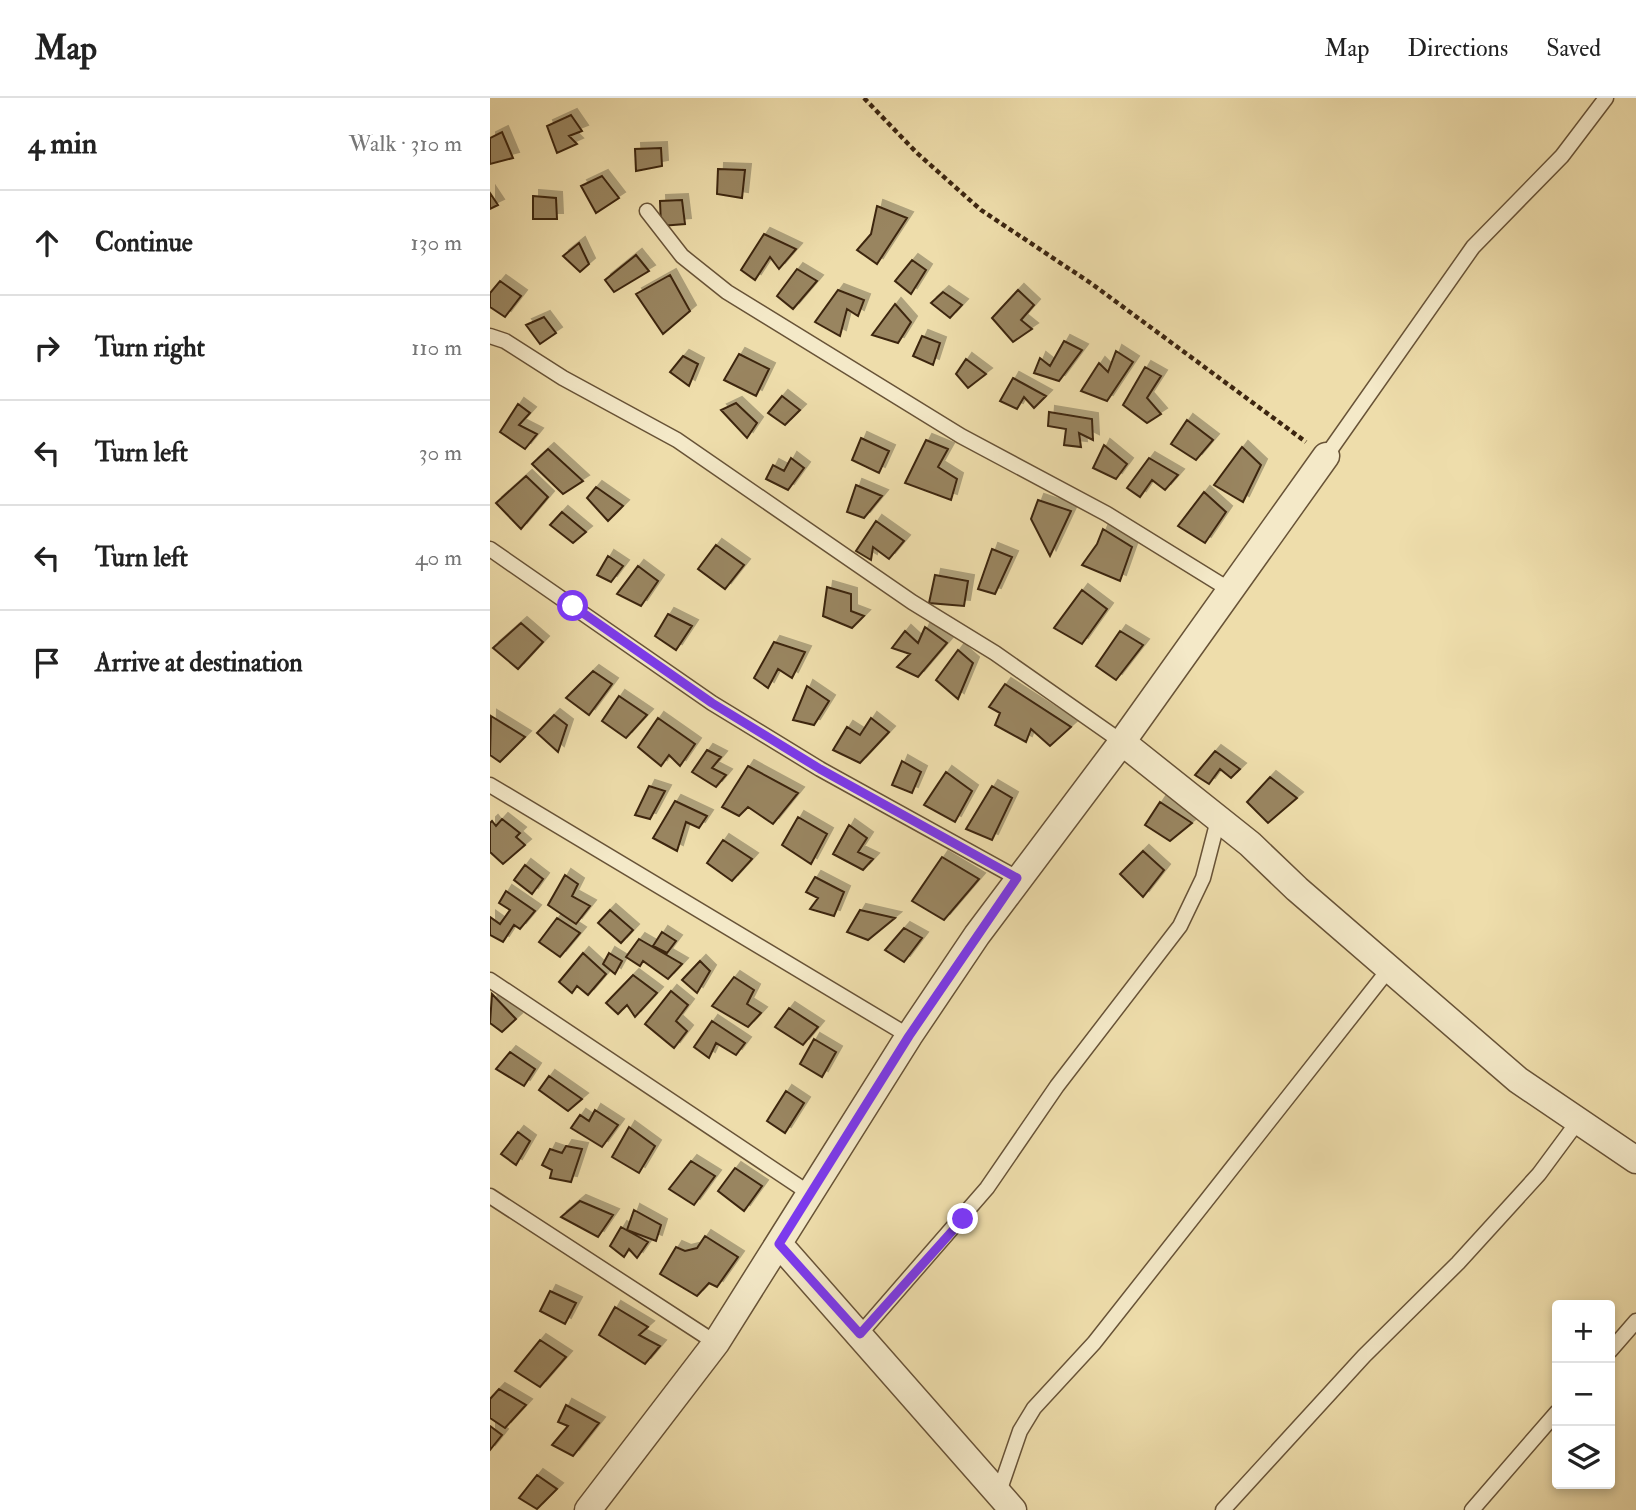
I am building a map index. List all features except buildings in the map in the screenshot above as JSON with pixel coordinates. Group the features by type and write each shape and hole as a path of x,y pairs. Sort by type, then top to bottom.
{"street":[{"path":"588,1510 716,1343 909,1036 1017,878 1122,742 1326,456"},
{"path":"1122,742 1250,844 1518,1080 1636,1160"},
{"path":"779,1244 1006,1501"}],"lane":[{"path":"1326,456 1473,247 1562,156 1606,98"},
{"path":"647,211 682,256 727,292 961,436 1115,519 1230,590"},
{"path":"490,336 505,341 564,378 677,440 912,602 995,653 1122,742"},
{"path":"490,549 712,703 820,769 1017,878"},
{"path":"490,785 909,1036"},
{"path":"860,1334 987,1188 1057,1086 1180,926 1203,878 1218,820"},
{"path":"1006,1501 1020,1431 1034,1408 1094,1343 1389,969"},
{"path":"490,980 809,1193"},
{"path":"1223,1510 1364,1356 1458,1263 1539,1174 1579,1120"},
{"path":"490,1196 716,1343"},
{"path":"1615,1345 1636,1321"},
{"path":"1472,1510 1552,1418"}],"path":[{"path":"863,98 917,153 981,210 1091,284 1326,456"}],"route":[{"path":"573,606 712,703 820,769 1017,878 909,1036 779,1244 860,1334 963,1219"}]}
